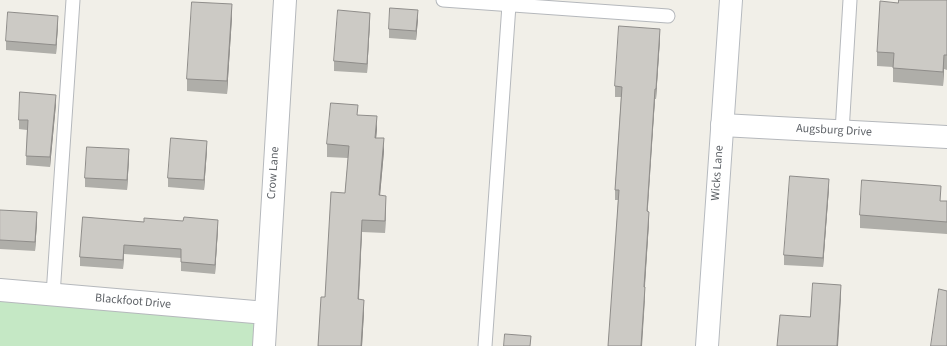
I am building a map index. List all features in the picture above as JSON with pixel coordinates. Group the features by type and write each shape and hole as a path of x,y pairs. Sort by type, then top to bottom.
{"street":[{"name":"Crow Lane","path":"264,346 285,0"},
{"name":"Wicks Lane","path":"707,346 731,0"},
{"name":"Augsburg Drive","path":"722,125 947,137"},
{"name":"Blackfoot Drive","path":"0,290 266,313"}],"lane":[{"path":"53,295 73,0"},
{"path":"443,0 668,16"},
{"path":"842,132 850,0"},
{"path":"485,346 509,5"}],"green space":[{"path":"0,292 255,321 253,346 0,346"}],"building":[{"path":"899,0 947,0 947,55 944,55 943,72 893,68 894,53 877,52 880,1 898,3"},
{"path":"192,2 232,4 227,81 187,79"},
{"path":"390,8 418,10 416,31 389,29"},
{"path":"338,10 370,13 367,64 334,61"},
{"path":"8,12 58,16 56,45 6,41"},
{"path":"619,26 660,29 647,211 649,212 641,346 608,346 619,190 615,190 622,87 615,86"},
{"path":"20,92 56,95 50,157 26,156 28,120 19,120"},
{"path":"331,103 358,105 357,115 377,116 375,138 384,138 379,195 386,196 385,221 362,220 358,299 364,300 361,346 318,346 321,297 325,297 331,192 345,193 349,146 327,144"},
{"path":"171,138 207,141 204,180 168,178"},
{"path":"87,147 129,149 127,180 85,178"},
{"path":"790,176 829,179 823,258 784,255"},
{"path":"862,180 941,186 940,201 947,201 947,222 860,215"},
{"path":"0,210 37,212 35,242 0,240"},
{"path":"83,217 144,222 144,218 183,221 184,217 218,220 215,265 181,262 181,249 124,245 123,260 80,257"},
{"path":"813,283 841,285 837,346 777,346 780,315 810,317"},
{"path":"939,289 947,291 947,346 931,346"},
{"path":"505,334 531,336 530,346 504,346"}]}
